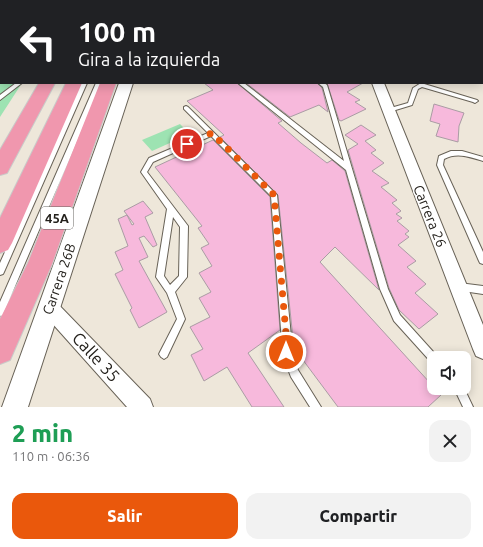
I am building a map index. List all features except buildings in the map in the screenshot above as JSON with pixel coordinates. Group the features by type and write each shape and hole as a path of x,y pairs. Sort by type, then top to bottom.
{"highway":[{"path":"0,168 5,156 46,84"},
{"path":"0,243 74,84"},
{"name":"45A","path":"0,350 40,264 108,84"}],"street":[{"name":"Carrera 26B","path":"15,407 126,84"},
{"name":"Carrera 26","path":"378,84 483,349"},
{"name":"Calle 35","path":"49,308 142,407"}],"lane":[{"path":"0,98 18,84"},
{"path":"0,272 84,84"},
{"path":"0,312 98,84"},
{"path":"242,84 349,169"},
{"path":"322,84 325,86 384,289 392,307 404,327 427,352"},
{"path":"388,110 410,104 416,88 421,85 475,101"},
{"path":"186,108 274,195 286,334 286,352 292,371 316,407"},
{"path":"170,291 183,277 184,226 144,172 151,160 212,133"},
{"path":"483,159 462,153 448,153 442,158 440,165 483,261"},
{"path":"164,354 181,319 170,291 160,277 171,208"},
{"path":"459,287 483,290"},
{"path":"462,395 468,407"}],"green space":[{"path":"0,84 21,84 0,117"},
{"path":"180,124 190,134 152,151 142,140"}],"route":[{"path":"187,144 212,133 274,195 286,334 286,352"}]}
